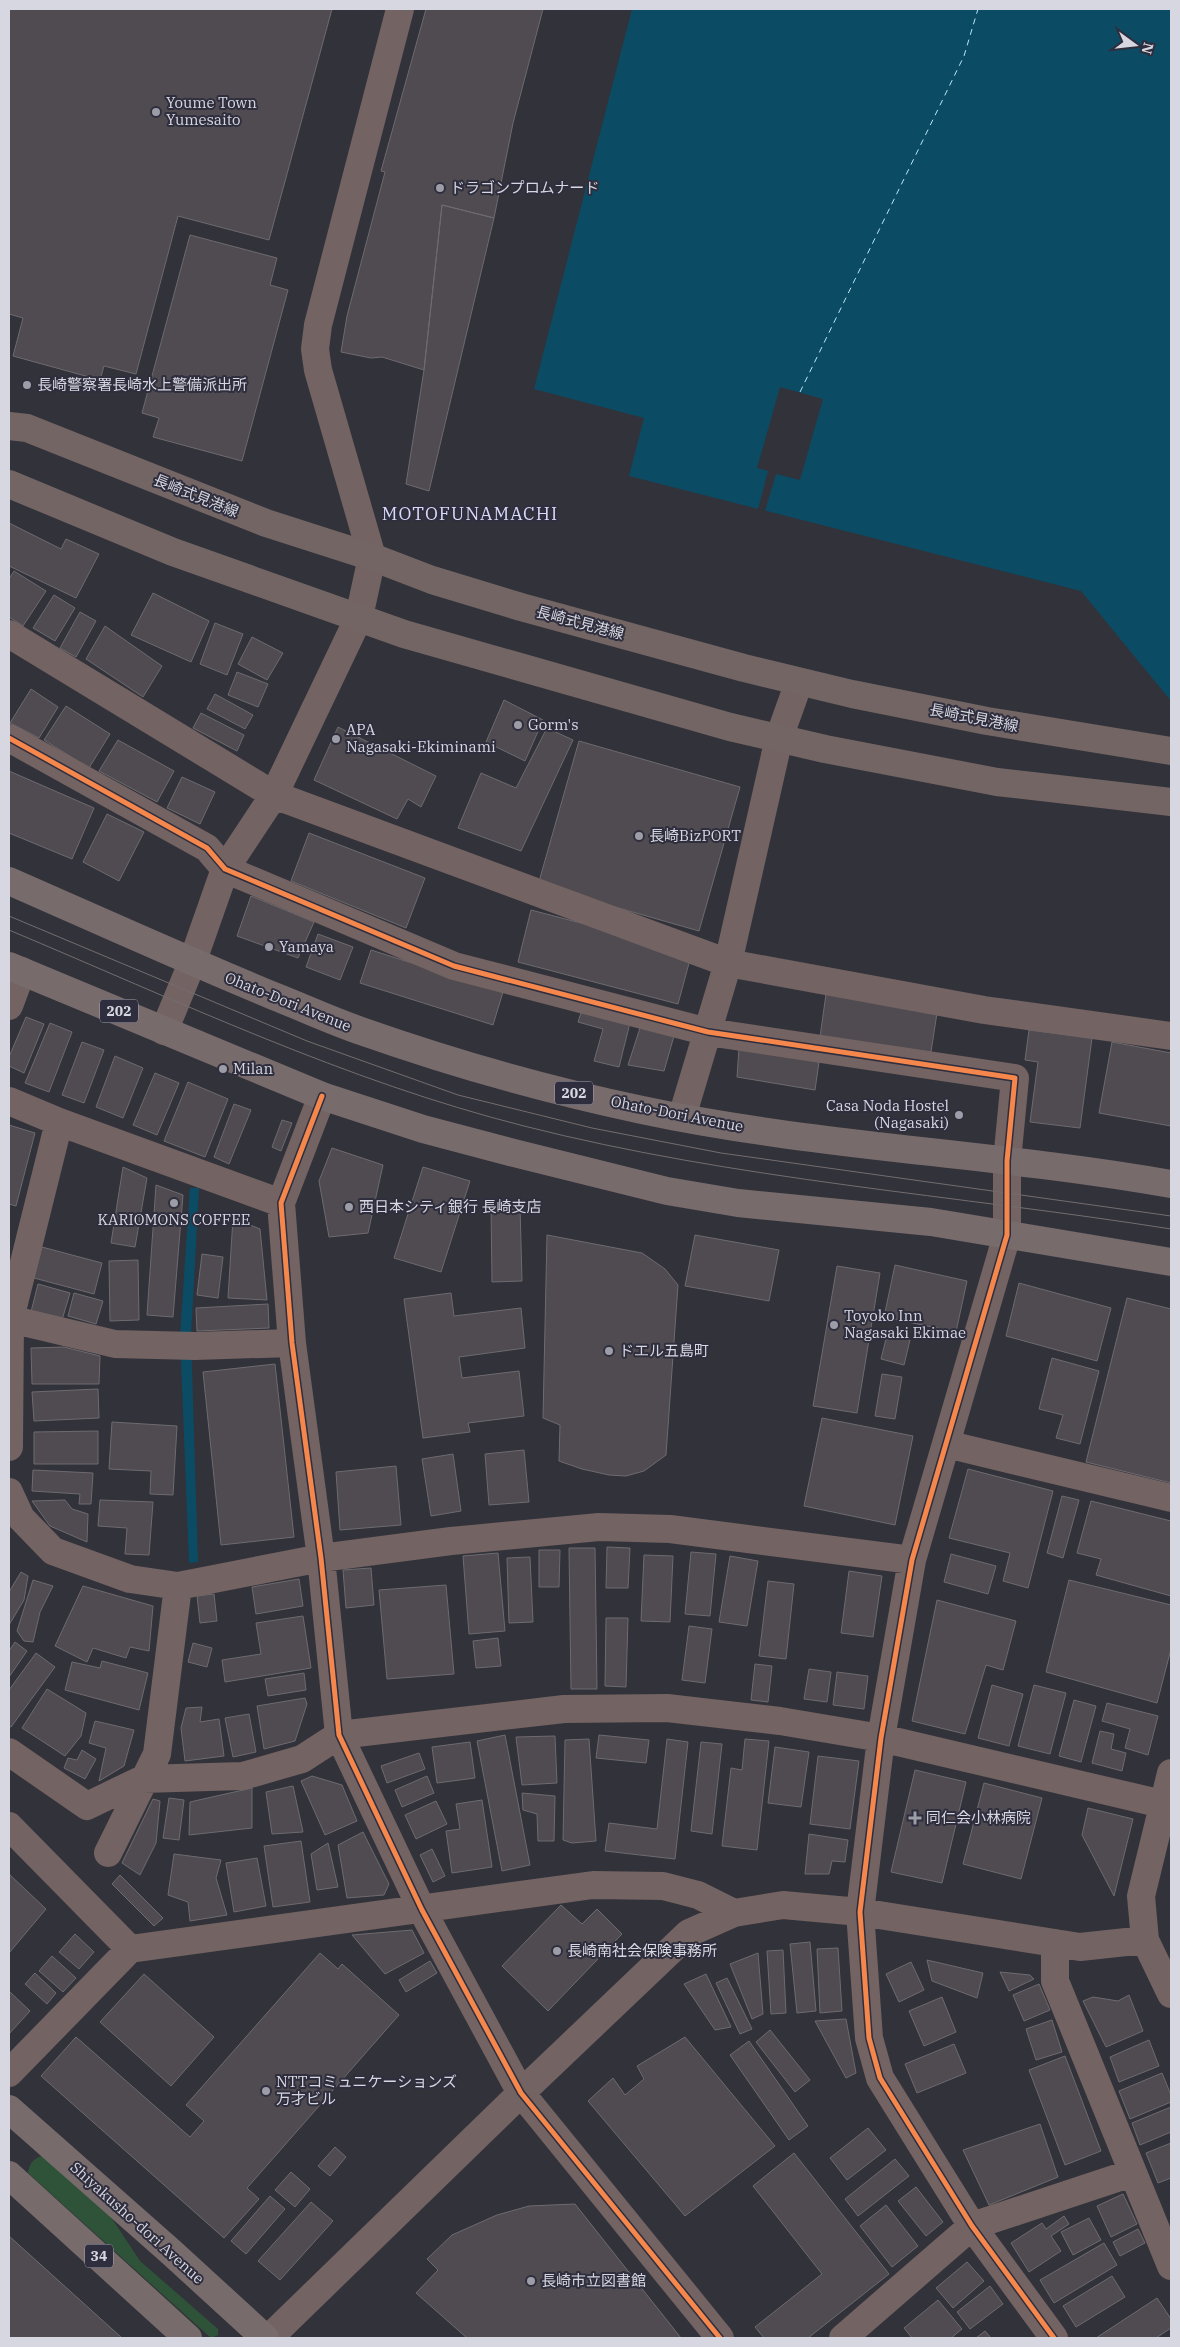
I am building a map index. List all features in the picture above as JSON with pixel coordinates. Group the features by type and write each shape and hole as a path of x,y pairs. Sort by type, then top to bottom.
{"highway":[{"name":"Ohato-Dori Avenue","path":"9,881 192,963 358,1030 464,1065 641,1110 682,1117 778,1132 1171,1184"},
{"name":"202","path":"16,968 322,1096 422,1129 667,1191 738,1203 931,1222 1171,1262"},
{"name":"Shiyakusho-dori Avenue","path":"12,2119 171,2252 265,2338"},
{"name":"34","path":"9,2175 188,2338"}],"main road":[{"name":"長崎式見港線","path":"9,426 27,428 266,524 372,557 432,580 512,604 799,682 987,721 1171,751"},
{"path":"9,484 173,552 414,637 730,727 997,782 1171,802"}],"street":[{"path":"164,1031 192,963 225,869 274,795 359,617 372,557 318,370 315,349 318,325 400,9"},
{"path":"9,634 274,795 728,963 984,1010 1171,1036"},
{"path":"682,1117 728,963 779,738 799,682"},
{"path":"9,738 207,848 225,869 454,966 708,1032 1015,1078 1007,1161 1007,1234 912,1560 880,1738 860,1912 869,2038 880,2078 972,2226 1054,2338"},
{"path":"9,1006 16,968"},
{"path":"322,1096 281,1203 292,1343 322,1558 340,1736 422,1910 521,2093 720,2338"},
{"path":"9,1101 59,1122 281,1203"},
{"path":"9,1447 10,1319 59,1122"},
{"path":"10,1319 115,1344 195,1346 292,1343"},
{"path":"946,1444 1171,1498"},
{"path":"9,1492 21,1518 53,1550 130,1579 178,1586 322,1558 451,1540 599,1527 670,1529 912,1560"},
{"path":"108,1853 157,1754 178,1586"},
{"path":"9,1752 87,1806 143,1779 243,1776 302,1759 340,1736 564,1709 667,1708 780,1721 880,1738 1168,1805"},
{"path":"1171,1773 1168,1805 1141,1896 1145,1940 1171,1994"},
{"path":"9,1826 130,1949"},
{"path":"9,2073 130,1949 593,1886 663,1886 698,1896 734,1913"},
{"path":"269,2338 689,1933 734,1913 783,1905 860,1912 1080,1947 1145,1940"},
{"path":"1055,1943 1056,1981 1171,2266"},
{"path":"843,2338 972,2226 1132,2173"}],"green space":[{"path":"42,2156 111,2217 140,2261 218,2329 218,2335 211,2338 28,2173 32,2162"}],"water":[{"path":"632,9 1171,9 1171,701 1081,591 629,476 644,418 534,389"},
{"path":"190,1188 199,1188 191,1336 198,1562 189,1563 180,1336"}],"pier":[{"path":"780,387 823,399 800,480 776,474 765,511 758,509 768,471 757,468"}],"building":[{"name":"Youme Town Yumesaito","path":"9,9 332,9 269,240 178,216 136,374 104,366 100,380 13,356 23,318 9,314"},
{"name":"ドラゴンプロムナード","path":"426,9 543,9 513,123 494,218 442,205 424,370 382,357 371,358 341,352 347,316 385,172 381,171"},
{"path":"442,205 494,218 429,491 406,484 424,370"},
{"path":"190,235 277,258 270,285 288,290 242,461 153,437 159,418 142,413"},
{"path":"9,523 61,549 66,539 99,554 76,598 9,566"},
{"path":"14,571 46,591 23,626 9,617 9,579"},
{"path":"153,593 209,621 191,662 131,635"},
{"path":"54,595 75,608 55,641 33,628"},
{"path":"80,612 96,621 76,657 60,648"},
{"path":"215,623 243,634 227,675 200,664"},
{"path":"105,626 162,666 143,697 86,659"},
{"path":"252,637 283,653 267,680 238,664"},
{"path":"237,672 268,684 258,707 228,695"},
{"path":"31,689 58,707 39,738 10,723"},
{"path":"215,694 253,715 245,729 207,709"},
{"path":"504,700 543,720 525,761 486,742"},
{"path":"66,706 110,734 89,768 44,740"},
{"path":"201,713 244,735 237,751 193,728"},
{"path":"338,727 436,776 421,807 408,799 397,819 314,780"},
{"path":"547,728 573,740 521,851 458,828 481,773 516,788"},
{"path":"118,740 174,771 157,802 99,771"},
{"name":"長崎BizPORT","path":"579,741 740,787 699,931 538,885"},
{"path":"9,771 94,808 72,859 9,833"},
{"path":"182,777 215,792 200,824 167,808"},
{"path":"107,814 144,832 119,881 83,862"},
{"path":"309,833 425,878 406,928 291,881"},
{"path":"251,896 314,922 298,958 237,936"},
{"path":"531,910 692,952 678,1004 518,962"},
{"path":"318,934 353,947 340,980 306,967"},
{"path":"371,950 503,992 493,1025 360,983"},
{"path":"826,994 937,1013 931,1052 820,1037"},
{"path":"583,1007 630,1023 619,1067 594,1061 603,1029 578,1022"},
{"path":"26,1017 44,1024 24,1073 9,1066 9,1057"},
{"path":"50,1023 72,1032 49,1092 25,1083"},
{"path":"640,1028 674,1036 664,1071 628,1065"},
{"path":"1029,1030 1092,1038 1080,1128 1030,1122 1038,1062 1025,1060"},
{"path":"82,1042 104,1050 84,1103 62,1095"},
{"path":"1112,1042 1171,1053 1171,1126 1099,1113"},
{"path":"739,1048 819,1062 815,1090 737,1077"},
{"path":"115,1056 143,1068 123,1118 96,1107"},
{"path":"155,1073 179,1083 157,1135 133,1125"},
{"path":"188,1082 228,1099 205,1157 164,1141"},
{"path":"234,1104 251,1110 229,1164 214,1157"},
{"path":"282,1120 292,1123 281,1151 272,1147"},
{"path":"9,1125 35,1133 16,1206 9,1204"},
{"name":"西日本シティ銀行 長崎支店","path":"332,1148 383,1165 368,1233 329,1237 319,1181"},
{"path":"123,1167 147,1178 135,1247 111,1243"},
{"path":"423,1167 470,1181 441,1272 394,1258"},
{"path":"156,1185 183,1195 173,1317 147,1315"},
{"path":"491,1207 520,1207 522,1281 492,1282"},
{"path":"233,1218 260,1229 267,1300 228,1298"},
{"name":"ドエル五島町","path":"547,1235 642,1253 665,1269 678,1285 666,1455 644,1471 626,1476 609,1475 582,1469 559,1461 560,1425 543,1418"},
{"path":"695,1235 779,1250 769,1301 685,1286"},
{"path":"42,1247 102,1263 94,1294 34,1278"},
{"path":"202,1254 223,1257 218,1298 197,1295"},
{"path":"138,1260 139,1320 110,1321 109,1261"},
{"path":"895,1265 967,1281 956,1332 884,1317"},
{"path":"837,1266 880,1273 857,1413 813,1406"},
{"path":"1019,1283 1111,1308 1097,1361 1006,1336"},
{"path":"38,1284 70,1293 62,1320 31,1312"},
{"path":"74,1293 103,1301 96,1324 68,1316"},
{"path":"451,1293 454,1316 521,1308 525,1348 459,1357 462,1378 519,1371 524,1416 468,1423 470,1432 423,1438 404,1299"},
{"path":"1127,1298 1171,1309 1171,1483 1086,1462"},
{"path":"268,1304 269,1328 197,1331 196,1308"},
{"path":"887,1335 910,1340 904,1365 881,1359"},
{"path":"64,1347 100,1356 99,1384 32,1384 31,1348"},
{"path":"1052,1358 1099,1371 1080,1444 1056,1438 1063,1415 1039,1409"},
{"path":"275,1364 294,1537 221,1545 203,1372"},
{"path":"882,1374 902,1377 895,1419 875,1416"},
{"path":"98,1389 99,1418 34,1421 32,1392"},
{"path":"822,1418 913,1436 895,1525 804,1506"},
{"path":"112,1422 177,1426 173,1495 150,1494 151,1471 109,1469"},
{"path":"98,1431 98,1464 34,1464 34,1432"},
{"path":"524,1450 529,1502 489,1505 485,1454"},
{"path":"453,1454 461,1511 431,1516 422,1459"},
{"path":"396,1466 401,1525 340,1530 336,1472"},
{"path":"968,1469 1053,1491 1028,1588 1003,1581 1010,1553 949,1538"},
{"path":"33,1470 93,1473 91,1504 79,1504 80,1494 32,1491"},
{"path":"1062,1496 1079,1500 1063,1558 1047,1553"},
{"path":"65,1500 72,1509 88,1514 87,1542 50,1526 32,1501"},
{"path":"100,1500 153,1502 149,1555 125,1554 127,1528 98,1526"},
{"path":"1091,1501 1171,1521 1171,1596 1096,1575 1101,1559 1077,1553"},
{"path":"607,1547 630,1548 628,1588 606,1588"},
{"path":"569,1548 595,1548 597,1689 571,1689"},
{"path":"539,1550 560,1550 559,1587 539,1587"},
{"path":"691,1552 716,1554 710,1616 685,1614"},
{"path":"498,1553 505,1631 469,1634 463,1556"},
{"path":"951,1554 996,1566 988,1594 944,1582"},
{"path":"644,1555 673,1556 670,1622 641,1621"},
{"path":"730,1556 758,1561 747,1626 719,1622"},
{"path":"530,1557 533,1622 509,1623 507,1558"},
{"path":"371,1568 374,1605 346,1608 343,1570"},
{"path":"849,1571 882,1576 873,1637 841,1633"},
{"path":"21,1572 28,1576 24,1600 9,1625 9,1592"},
{"path":"299,1579 303,1606 256,1614 252,1587"},
{"path":"33,1580 53,1586 40,1612 33,1642 24,1641 17,1631"},
{"path":"1069,1580 1171,1605 1171,1649 1157,1703 1046,1672"},
{"path":"768,1581 794,1584 786,1659 759,1656"},
{"path":"446,1585 454,1674 387,1679 379,1590"},
{"path":"83,1586 153,1606 149,1651 130,1647 126,1658 93,1648 87,1662 55,1646"},
{"path":"214,1594 217,1621 200,1623 197,1596"},
{"path":"937,1600 1016,1621 1003,1670 986,1665 965,1734 912,1721"},
{"path":"303,1616 311,1668 225,1682 222,1660 261,1654 256,1623"},
{"path":"606,1618 628,1618 626,1687 605,1686"},
{"path":"689,1626 712,1629 705,1683 682,1680"},
{"path":"498,1638 501,1666 476,1668 473,1641"},
{"path":"15,1642 27,1651 9,1677 9,1651"},
{"path":"193,1643 212,1648 207,1667 188,1662"},
{"path":"36,1653 55,1667 11,1727 9,1726 9,1690"},
{"path":"102,1661 148,1673 139,1710 65,1690 72,1662 100,1668"},
{"path":"755,1664 772,1666 768,1702 751,1700"},
{"path":"809,1669 831,1672 827,1702 804,1699"},
{"path":"837,1672 868,1676 864,1709 833,1705"},
{"path":"304,1673 306,1690 268,1696 265,1679"},
{"path":"992,1685 1023,1694 1009,1746 978,1738"},
{"path":"1034,1685 1066,1693 1050,1754 1018,1746"},
{"path":"47,1689 86,1713 81,1736 65,1756 22,1728"},
{"path":"305,1698 307,1704 295,1741 264,1749 257,1706"},
{"path":"1074,1700 1096,1706 1081,1762 1059,1756"},
{"path":"1107,1703 1158,1716 1148,1755 1125,1748 1130,1729 1102,1721"},
{"path":"202,1707 200,1722 219,1719 224,1756 185,1761 181,1728 186,1708"},
{"path":"249,1714 256,1752 233,1757 225,1718"},
{"path":"95,1721 134,1730 124,1766 99,1781 106,1748 89,1743"},
{"path":"1100,1731 1114,1734 1111,1749 1126,1753 1122,1771 1092,1763"},
{"path":"505,1735 530,1865 502,1871 477,1741"},
{"path":"599,1735 649,1740 646,1763 596,1758"},
{"path":"555,1736 557,1783 522,1785 516,1737"},
{"path":"589,1739 596,1841 572,1843 563,1840 565,1740"},
{"path":"667,1739 688,1742 675,1859 605,1851 609,1823 657,1829"},
{"path":"745,1739 769,1741 757,1850 722,1846 731,1768 742,1770"},
{"path":"470,1742 475,1778 437,1783 432,1747"},
{"path":"701,1742 722,1744 712,1834 691,1831"},
{"path":"775,1747 809,1752 801,1807 768,1803"},
{"path":"82,1750 96,1759 85,1779 64,1768 68,1758 77,1760"},
{"path":"419,1753 425,1769 387,1783 381,1766"},
{"path":"818,1756 859,1761 850,1829 810,1824"},
{"path":"915,1770 966,1782 942,1883 891,1872"},
{"path":"312,1776 342,1785 357,1821 325,1835 301,1781"},
{"path":"427,1776 434,1793 402,1807 395,1790"},
{"path":"984,1783 1042,1798 1021,1879 963,1864"},
{"path":"293,1786 303,1832 272,1834 266,1792"},
{"path":"252,1788 252,1828 189,1835 190,1802"},
{"path":"522,1793 555,1796 554,1841 538,1841 537,1814 523,1810"},
{"path":"169,1798 184,1800 179,1840 163,1838"},
{"path":"153,1799 160,1801 156,1843 140,1875 122,1863"},
{"path":"482,1800 492,1867 452,1873 446,1831 460,1829 456,1804"},
{"path":"436,1801 447,1824 416,1839 405,1815"},
{"path":"1088,1808 1133,1819 1114,1896 1082,1835"},
{"path":"363,1832 389,1884 384,1895 347,1898 338,1845"},
{"path":"809,1834 848,1840 845,1862 832,1861 829,1874 805,1874"},
{"path":"301,1841 310,1902 273,1907 264,1846"},
{"path":"328,1843 338,1887 317,1890 311,1854"},
{"path":"432,1849 445,1876 433,1882 420,1855"},
{"path":"174,1854 221,1860 216,1878 227,1915 190,1921 188,1902 168,1895"},
{"path":"257,1858 266,1906 234,1912 226,1863"},
{"path":"9,1874 46,1909 9,1953"},
{"path":"120,1875 163,1918 154,1926 112,1884"},
{"path":"561,1905 582,1924 597,1909 622,1934 548,2011 502,1966"},
{"path":"412,1930 424,1953 385,1974 352,1935"},
{"path":"75,1934 94,1952 79,1969 59,1952"},
{"path":"810,1942 816,2011 797,2013 790,1944"},
{"path":"838,1948 842,2011 820,2013 817,1949"},
{"path":"783,1950 786,2013 771,2014 767,1951"},
{"name":"NTTコミュニケーションズ 万才ビル","path":"320,1953 338,1969 342,1964 399,2015 247,2188 259,2199 224,2238 41,2076 76,2037 190,2137 204,2121 186,2105"},
{"path":"758,1953 763,2014 752,2019 730,1964"},
{"path":"52,1956 76,1978 63,1992 39,1971"},
{"path":"927,1960 983,1973 977,1998 932,1981"},
{"path":"430,1961 437,1973 406,1992 399,1980"},
{"path":"911,1962 924,1990 899,2002 886,1974"},
{"path":"1000,1972 1030,1975 1034,1979 1009,1991"},
{"path":"35,1973 56,1993 47,2004 25,1984"},
{"path":"144,1974 214,2037 171,2086 100,2022"},
{"path":"706,1974 731,2027 715,2030 684,1984"},
{"path":"727,1978 752,2029 740,2034 716,1983"},
{"path":"1039,1984 1050,2010 1024,2021 1013,1995"},
{"path":"9,1991 30,2011 9,2034"},
{"path":"1129,1995 1143,2031 1106,2047 1083,2001 1093,1997 1118,2001"},
{"path":"942,1997 956,2032 924,2046 909,2011"},
{"path":"846,2019 856,2073 846,2078 815,2021"},
{"path":"1052,2020 1062,2052 1036,2060 1026,2029"},
{"path":"770,2030 810,2080 795,2092 756,2042"},
{"path":"685,2037 775,2146 685,2216 588,2101 613,2078 625,2095 644,2079 637,2066"},
{"path":"1149,2040 1159,2066 1119,2082 1110,2057"},
{"path":"749,2041 808,2126 789,2140 730,2055"},
{"path":"954,2044 966,2073 917,2093 905,2064"},
{"path":"1065,2056 1101,2151 1065,2165 1029,2070"},
{"path":"1162,2073 1171,2095 1171,2102 1130,2119 1119,2091"},
{"path":"1171,2107 1171,2132 1140,2145 1132,2123"},
{"path":"1040,2124 1058,2177 989,2205 963,2150"},
{"path":"868,2128 886,2150 847,2180 830,2158"},
{"path":"1171,2143 1171,2178 1158,2183 1146,2153"},
{"path":"335,2147 346,2157 330,2176 318,2166"},
{"path":"794,2153 889,2274 808,2338 764,2338 755,2327 822,2274 753,2186"},
{"path":"895,2159 909,2176 858,2216 845,2199"},
{"path":"291,2172 310,2189 295,2207 275,2190"},
{"path":"916,2187 943,2222 926,2236 898,2201"},
{"path":"1123,2194 1137,2224 1111,2237 1097,2206"},
{"path":"270,2196 285,2209 246,2254 231,2241"},
{"path":"311,2202 333,2221 280,2280 258,2261"},
{"name":"長崎市立図書館","path":"575,2204 681,2338 467,2338 416,2293 438,2270 427,2259 452,2235 497,2215 529,2206"},
{"path":"886,2205 918,2246 892,2267 860,2226"},
{"path":"1064,2216 1069,2224 1051,2236 1061,2251 1029,2272 1011,2243 1042,2223 1046,2229"},
{"path":"1089,2218 1101,2240 1073,2255 1061,2232"},
{"path":"1138,2229 1145,2243 1120,2256 1113,2242"},
{"path":"9,2236 122,2338 9,2338"},
{"path":"1104,2243 1117,2265 1054,2303 1040,2280"},
{"path":"967,2262 984,2281 953,2308 936,2288"},
{"path":"1112,2276 1125,2297 1076,2327 1063,2306"},
{"path":"990,2286 1003,2304 970,2329 957,2312"},
{"path":"1157,2298 1171,2319 1171,2328 1156,2338 1096,2338"},
{"path":"938,2300 962,2329 951,2338 912,2338 904,2328"},
{"path":"985,2331 991,2338 976,2338"}],"ferry route":[{"path":"800,392 964,56 978,9"}],"tram line":[{"path":"9,916 307,1041 458,1095 592,1128 721,1153 1171,1216"},
{"path":"9,930 263,1038 327,1063 458,1108 524,1126 604,1145 765,1173 1171,1229"}],"cycle path":[{"path":"9,738 207,848 225,869 454,966 708,1032 1015,1078 1007,1161 1007,1235 912,1560 881,1738 860,1912 869,2038 880,2078 972,2226 1054,2338"},
{"path":"322,1096 281,1203 292,1343 321,1558 339,1735 422,1910 521,2093 720,2338"}],"place":[{"name":"Youme Town Yumesaito","path":"156,112"},
{"name":"ドラゴンプロムナード","path":"440,188"},
{"name":"長崎警察署長崎水上警備派出所","path":"27,385"},
{"name":"Gorm's","path":"518,725"},
{"name":"APA Nagasaki-Ekiminami","path":"336,739"},
{"name":"長崎BizPORT","path":"639,836"},
{"name":"Yamaya","path":"269,947"},
{"name":"Milan","path":"223,1069"},
{"name":"Casa Noda Hostel (Nagasaki)","path":"959,1115"},
{"name":"KARIOMONS COFFEE","path":"174,1203"},
{"name":"西日本シティ銀行 長崎支店","path":"349,1207"},
{"name":"Toyoko Inn Nagasaki Ekimae","path":"834,1325"},
{"name":"ドエル五島町","path":"609,1351"},
{"name":"同仁会小林病院","path":"915,1818"},
{"name":"長崎南社会保険事務所","path":"557,1951"},
{"name":"NTTコミュニケーションズ 万才ビル","path":"266,2091"},
{"name":"長崎市立図書館","path":"531,2281"}],"district":[{"name":"MOTOFUNAMACHI","path":"470,514"}]}
